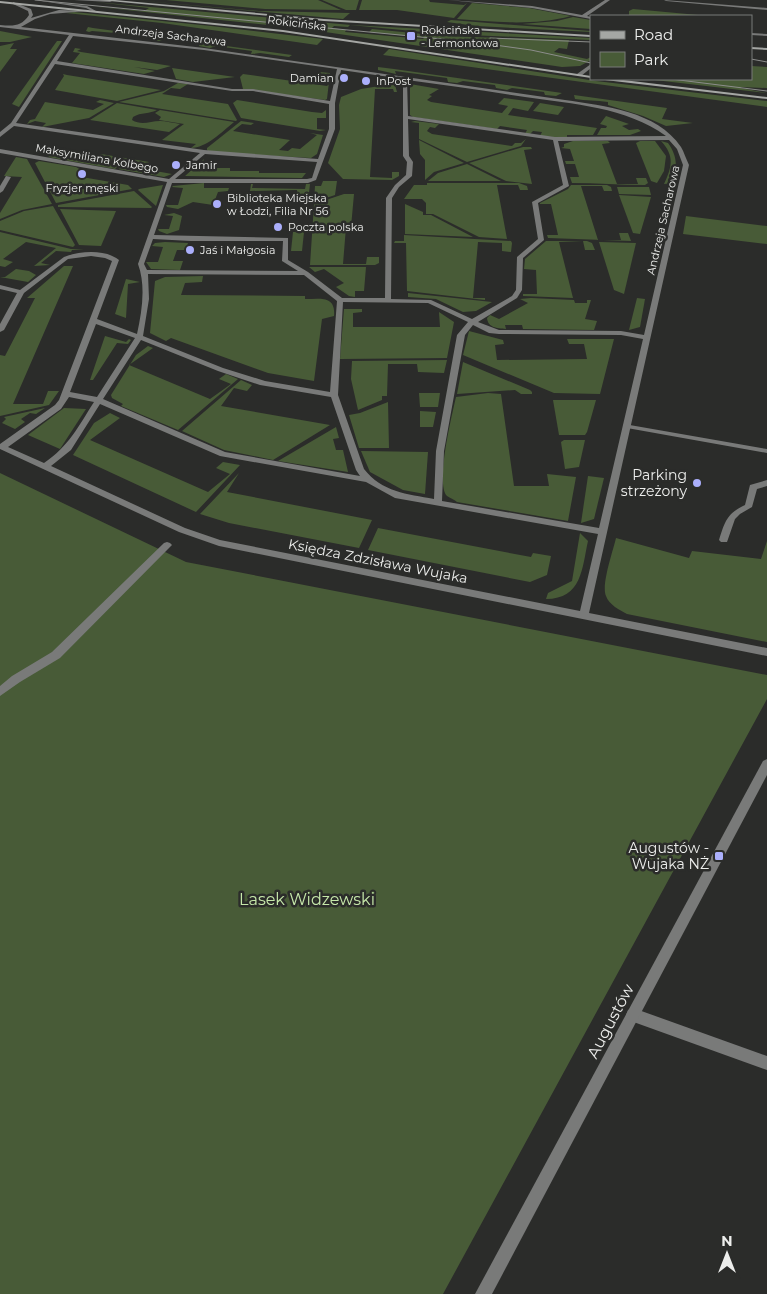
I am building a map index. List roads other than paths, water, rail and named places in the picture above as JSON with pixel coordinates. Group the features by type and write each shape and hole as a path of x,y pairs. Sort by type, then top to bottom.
{"main road":[{"name":"Rokicińska","path":"101,0 324,20 590,36"},
{"name":"Rokicińska","path":"0,2 302,33 590,77"},
{"path":"752,48 767,49"},
{"path":"614,80 767,98"}],"street":[{"path":"37,0 86,7 94,11"},
{"path":"70,0 110,1"},
{"path":"450,0 536,8 590,18"},
{"path":"582,16 608,0"},
{"path":"666,0 723,2 767,9"},
{"path":"14,3 30,10 31,15 27,21"},
{"path":"18,27 27,21 54,12 94,11"},
{"name":"Andrzeja Sacharowa","path":"0,26 204,49 606,108 645,121 671,138 683,153 686,165 584,615"},
{"path":"0,135 13,124 72,33"},
{"path":"752,34 767,35"},
{"path":"54,62 232,90 253,90 332,103"},
{"path":"578,75 590,66"},
{"path":"13,124 204,152 321,161 332,129 332,103 339,69"},
{"path":"388,300 389,198 397,186 409,176 410,162 406,156 405,78"},
{"path":"405,117 555,139 671,138"},
{"path":"438,502 440,445 461,335 472,322 515,297 519,290 520,257 542,240 535,202 566,186 555,139"},
{"name":"Maksymiliana Kolbego","path":"0,151 170,181 310,181 314,179 321,161"},
{"path":"44,467 68,448 140,336 144,322 146,272 141,264 170,181 204,152"},
{"path":"0,190 8,177"},
{"path":"151,237 286,239 285,261 306,273 340,300 429,301 492,331 499,332 621,333 646,337"},
{"path":"0,330 21,292 69,256 110,256 116,260 67,394 58,407 1,446"},
{"path":"146,272 306,273"},
{"path":"0,287 21,292"},
{"path":"340,300 334,395 360,470 368,480"},
{"path":"95,321 140,336 158,345 243,377 264,383 334,395"},
{"path":"67,394 98,400 223,454 368,480 395,495 603,532"},
{"path":"627,426 767,451"},
{"name":"Księdza Zdzisława Wujaka","path":"1,446 182,530 220,542 767,652"},
{"path":"724,540 731,518 737,512 748,507 753,487 767,483"},
{"path":"0,692 16,679 56,655 167,545"},
{"name":"Augustów","path":"483,1294 767,764"},
{"path":"633,1015 767,1064"}],"tram line":[{"path":"35,0 473,42 531,50 590,63"},
{"path":"490,38 590,42"},
{"path":"752,59 767,62"},
{"path":"679,80 767,91"}],"place":[{"name":"Rokicińska - Lermontowa","path":"411,36"},
{"name":"Damian","path":"344,78"},
{"name":"InPost","path":"366,81"},
{"name":"Jamir","path":"176,165"},
{"name":"Fryzjer męski","path":"82,174"},
{"name":"Biblioteka Miejska w Łodzi, Filia Nr 56","path":"217,204"},
{"name":"Poczta polska","path":"278,227"},
{"name":"Jaś i Małgosia","path":"190,250"},
{"name":"Parking strzeżony","path":"697,483"},
{"name":"Augustów - Wujaka NŻ","path":"719,856"}],"park label":[{"name":"Lasek Widzewski","path":"307,899"}]}
